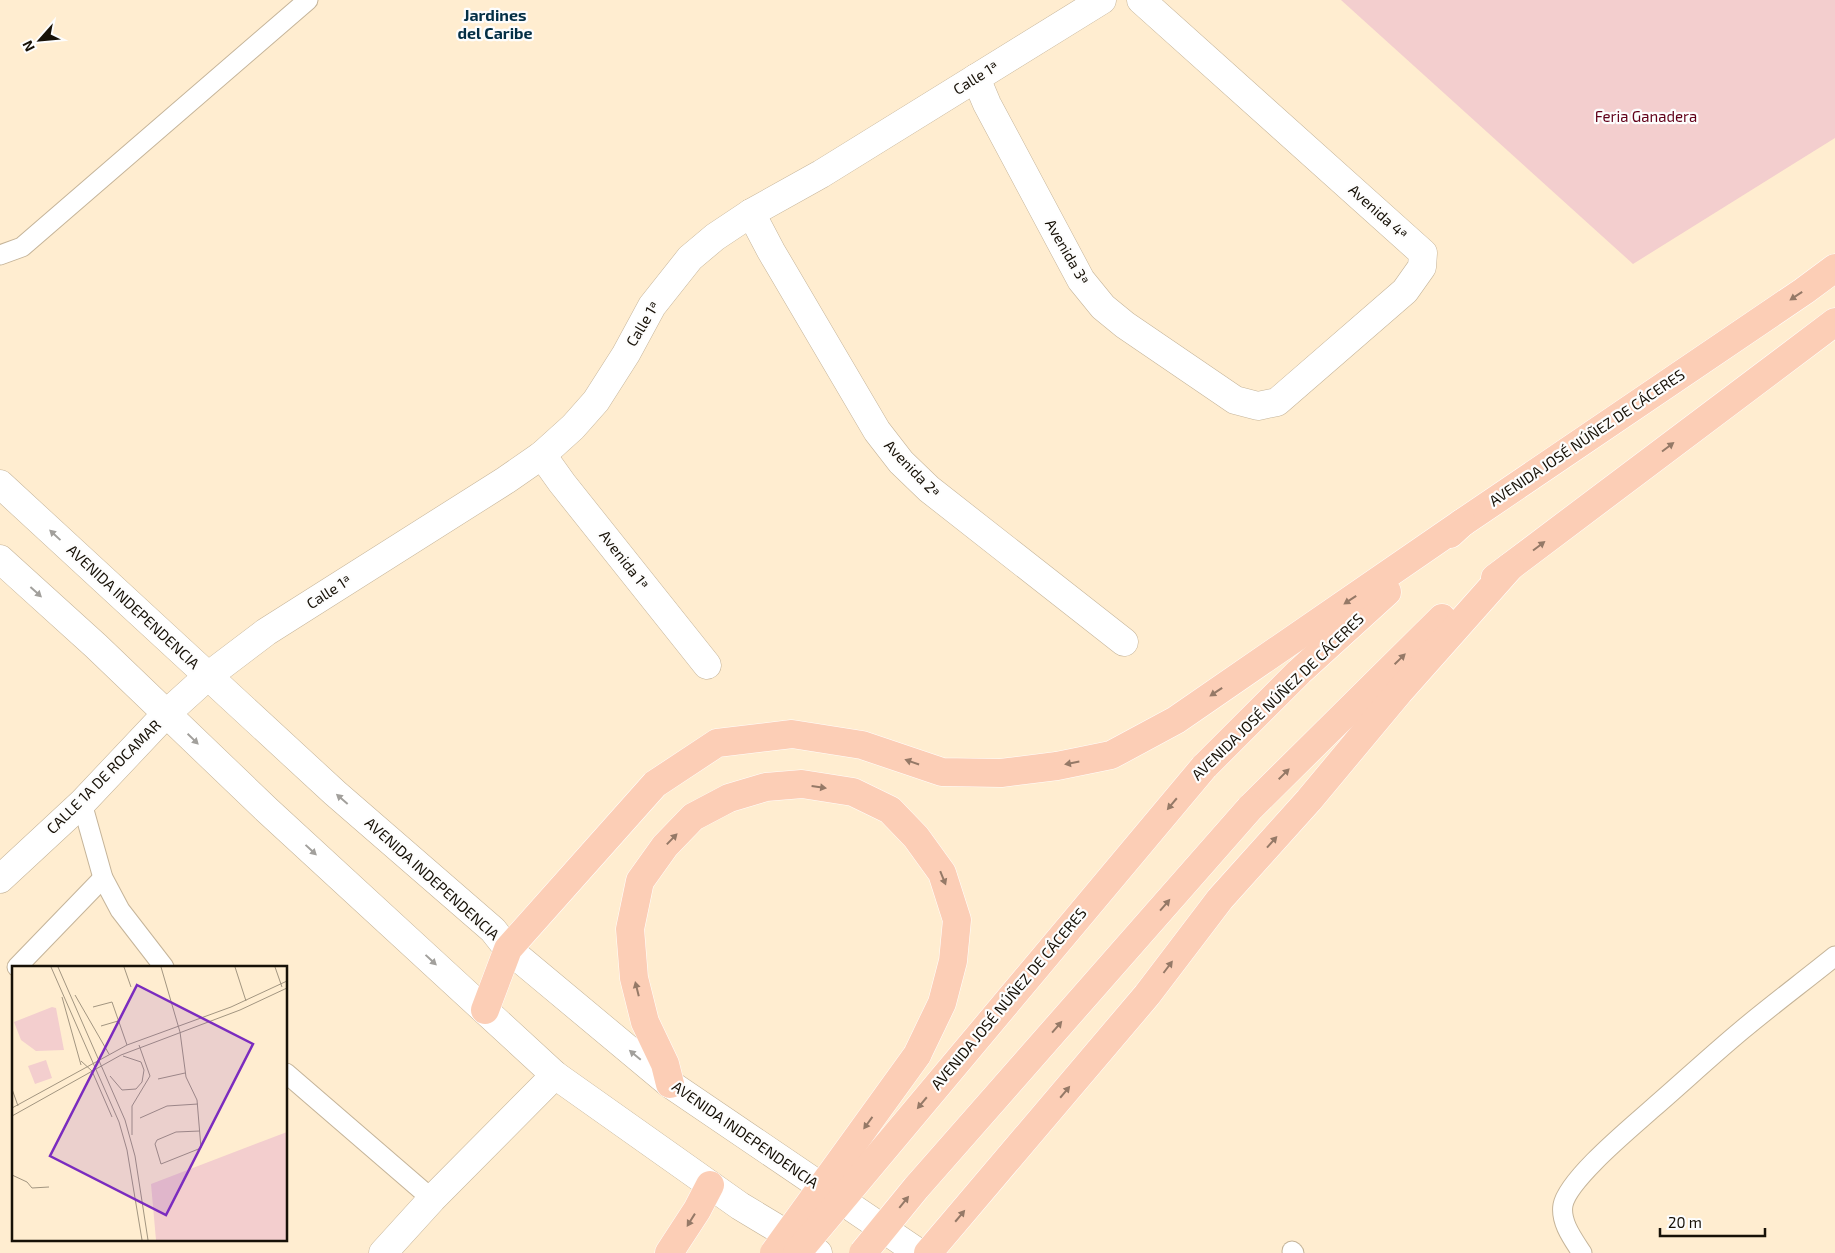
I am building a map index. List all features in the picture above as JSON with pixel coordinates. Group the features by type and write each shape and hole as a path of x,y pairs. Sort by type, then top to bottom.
{"main road":[{"name":"AVENIDA JOSÉ NÚÑEZ DE CÁCERES","path":"797,1253 1204,767 1299,672 1462,523 1835,268"},
{"path":"863,1253 916,1188 1250,808 1446,614 1835,322"},
{"path":"485,1010 508,949 655,784 717,743 792,734 862,745 942,772 1001,773 1056,766 1111,755 1176,720 1462,523"},
{"path":"928,1253 1147,995 1220,899 1309,800 1398,692 1510,567"},
{"path":"670,1084 666,1064 645,1022 634,978 630,929 640,881 665,846 693,817 730,798 766,787 802,784 853,792 890,810 916,837 942,874 957,920 953,961 942,1003 916,1055 774,1253"},
{"path":"670,1253 710,1186"}],"street":[{"name":"Calle 1ª","path":"208,676 266,632 506,480 542,455 573,427 596,401 626,354 652,306 690,258 715,237 751,213 821,174 1102,0"},
{"name":"Avenida 4ª","path":"1141,0 1423,253 1422,267 1405,291 1277,402 1258,406 1235,400"},
{"name":"Avenida 3ª","path":"976,78 987,104 1081,280 1103,307 1125,325 1235,400"},
{"name":"Avenida 2ª","path":"751,213 771,252 877,431 901,462 929,489 1124,642"},
{"name":"Avenida 1ª","path":"542,455 562,483 707,665"},
{"name":"AVENIDA INDEPENDENCIA","path":"0,484 335,793 493,930 508,949 670,1084 919,1253"},
{"path":"0,559 96,646 267,810 555,1075 710,1186 818,1253"},
{"name":"CALLE 1A DE ROCAMAR","path":"0,879 82,803 166,714 208,676"},
{"path":"384,1253 432,1199 555,1075"}],"lane":[{"path":"0,255 22,247 308,0"},
{"path":"82,803 103,878 120,910 163,966"},
{"path":"18,966 103,878"},
{"path":"1582,1253 1562,1214 1567,1194 1610,1146 1743,1029 1835,956"},
{"path":"288,1074 432,1199"}],"green space":[{"name":"Feria Ganadera","path":"1341,0 1835,0 1835,138 1633,264"}],"district":[{"name":"Jardines del Caribe","path":"495,24"}]}
